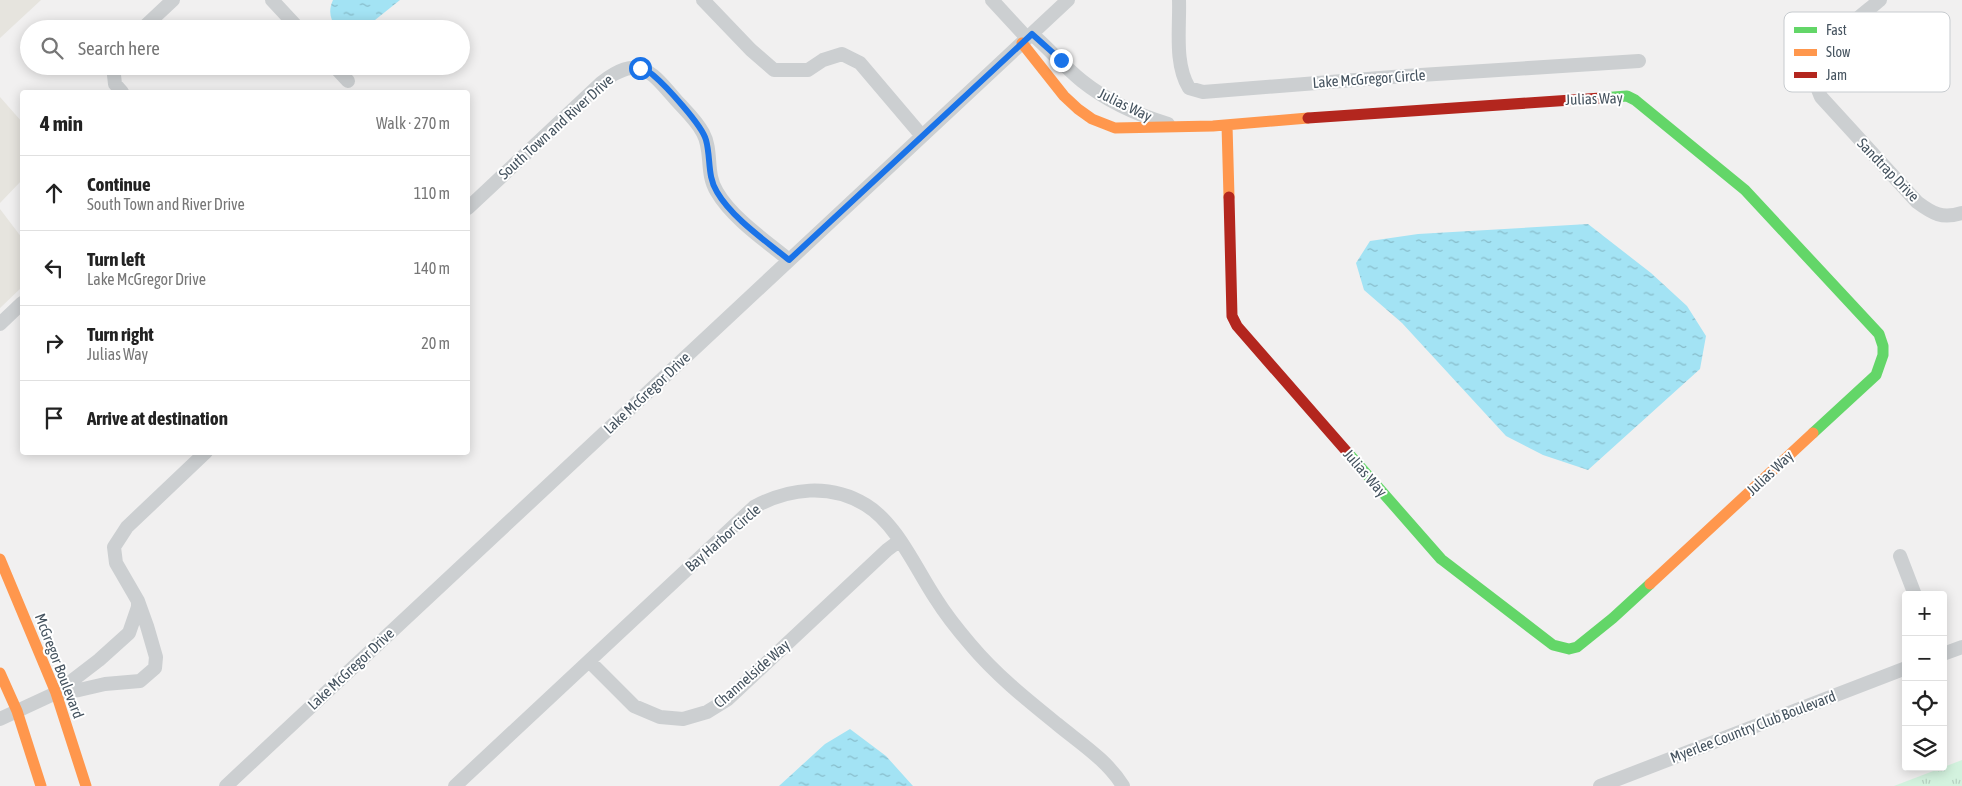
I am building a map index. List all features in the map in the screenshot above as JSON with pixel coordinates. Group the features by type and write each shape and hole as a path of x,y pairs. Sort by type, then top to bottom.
{"street":[{"path":"152,20 173,0"},
{"path":"272,0 291,20"},
{"path":"703,0 751,50 774,70 808,70 823,60 842,54 860,63 922,136"},
{"name":"Julias Way","path":"992,0 1027,38 1096,91 1126,108 1178,126"},
{"name":"Lake McGregor Drive","path":"226,786 1068,0"},
{"name":"Lake McGregor Circle","path":"1179,0 1182,77 1190,88 1203,92 1405,76 1639,62"},
{"name":"Sandtrap Drive","path":"1867,12 1880,0"},
{"name":"Julias Way","path":"1027,38 1064,96 1092,119 1115,128 1227,125 1627,96 1636,100 1745,190 1879,334 1885,348 1882,363 1876,375 1613,618 1578,647 1569,649 1553,645 1440,558 1237,326 1232,316 1227,125"},
{"name":"South Town and River Drive","path":"470,206 601,83 622,69 640,68 655,76 704,133 709,154 709,172 720,198 754,232 789,260"},
{"path":"114,75 115,84 120,90"},
{"path":"342,75 348,81"},
{"name":"Sandtrap Drive","path":"1819,92 1821,98 1917,202 1932,213 1950,217 1962,213"},
{"path":"0,324 20,305"},
{"path":"56,693 105,684 135,682 148,676 155,668 156,657 138,601 116,563 113,554 117,540 126,527 203,455"},
{"name":"Bay Harbor Circle","path":"455,786 754,507 772,497 790,492 812,490 832,492 850,498 876,512 899,541 935,599 982,657 1012,688 1093,752 1111,769 1123,786"},
{"name":"Channelside Way","path":"589,661 634,706 660,716 683,720 707,712 728,699 887,550 899,541"},
{"path":"1900,556 1913,591"},
{"name":"McGregor Boulevard","path":"0,559 56,693 86,786"},
{"path":"0,719 56,693 98,660 129,633 138,607 138,601"},
{"path":"1947,653 1962,647"},
{"name":"Myerlee Country Club Boulevard","path":"1600,786 1902,670"},
{"path":"0,673 17,711 41,786"}],"shaded area":[{"path":"0,0 41,0 0,38"},
{"path":"0,97 20,120 20,182 0,203"},
{"path":"0,209 20,235 20,289 0,308"}],"green space":[{"path":"1962,760 1962,786 1894,786 1933,771 1947,771 1947,766"}],"water":[{"path":"333,0 400,0 375,20 332,20 330,15"},
{"path":"1588,224 1651,273 1687,306 1706,336 1700,369 1588,470 1543,455 1506,436 1402,323 1364,290 1356,263 1370,241 1418,234"},
{"path":"850,729 886,756 913,786 779,786 825,744"}],"traffic: fast":[{"path":"1601,98 1627,96 1635,100 1745,190 1879,334 1883,346 1883,355 1876,375 1813,433"},
{"path":"1348,453 1441,559 1553,645 1569,649 1577,647 1613,618 1650,584"}],"traffic: slow":[{"path":"1022,43 1064,96 1078,109 1092,119 1115,128 1213,126 1308,118"},
{"path":"1227,125 1229,197"},
{"path":"1650,584 1813,433"},
{"path":"0,559 56,693 86,786"},
{"path":"0,673 17,711 41,786"}],"traffic: jam":[{"path":"1308,118 1601,98"},
{"path":"1229,197 1232,316 1237,326 1348,453"}],"route":[{"path":"640,68 655,76 704,133 709,154 709,172 720,198 754,232 789,260 1032,34 1061,60"}]}
